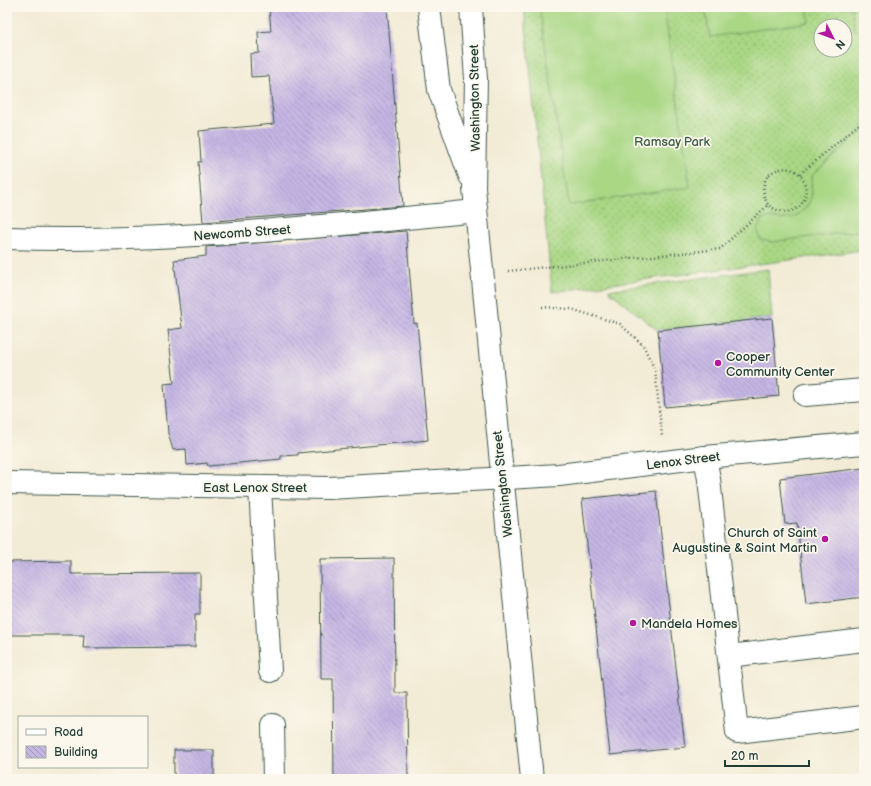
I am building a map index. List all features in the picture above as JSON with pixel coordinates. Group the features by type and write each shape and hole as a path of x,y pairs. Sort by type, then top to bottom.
{"street":[{"name":"Washington Street","path":"429,7 438,90 474,188"},
{"name":"Washington Street","path":"472,7 476,79 474,188 532,779"},
{"name":"Newcomb Street","path":"7,238 62,240 199,236 476,211"},
{"path":"805,395 864,390"},
{"name":"Lenox Street","path":"502,478 559,475 705,457 864,443"},
{"path":"705,457 709,479 737,732 864,717"},
{"name":"East Lenox Street","path":"7,483 329,488 502,478"},
{"path":"260,487 270,672"},
{"path":"728,656 864,640"},
{"path":"273,725 274,779"}],"path":[{"path":"800,174 864,120"},
{"path":"790,168 800,174 805,182 807,191 799,207 792,211 783,212 775,210 768,205 762,195 763,184 769,174 779,169 790,168"},
{"path":"482,274 720,249 768,205"},
{"path":"542,307 571,309 620,324 643,345 655,370 663,440"}],"green space":[{"name":"Ramsay Park","path":"524,7 864,7 864,250 552,292"},
{"path":"564,7 664,7 690,187 569,205 540,10"},
{"path":"705,7 807,7 809,22 710,37"},
{"path":"852,7 864,7 864,30 855,31"},
{"path":"864,129 864,230 772,242 761,240 757,229 763,219 794,217 802,211 809,203 811,198 812,175"},
{"path":"768,269 772,318 657,330 608,290"}],"building":[{"path":"269,7 387,7 403,206 203,222 198,162 201,162 199,131 274,124 269,76 251,77 250,54 259,53 258,32 271,31"},
{"path":"406,231 414,324 417,323 428,440 298,453 298,455 281,456 281,459 208,466 207,463 187,465 186,449 173,450 168,433 164,384 174,383 168,330 182,328 174,260 206,256 206,247"},
{"name":"Cooper Community Center","path":"772,318 779,396 665,407 658,330"},
{"name":"Church of Saint Augustine & Saint Martin","path":"864,468 864,597 806,604 797,523 785,524 780,478"},
{"name":"Mandela Homes","path":"656,491 685,747 610,755 582,499"},
{"path":"394,558 395,693 407,693 408,779 334,779 333,679 321,679 320,559"},
{"path":"71,561 71,574 200,573 200,614 195,614 195,647 83,648 84,635 7,635 7,562"},
{"path":"174,750 214,750 214,779 174,779"}],"place":[{"name":"Cooper Community Center","path":"718,363"},
{"name":"Church of Saint Augustine & Saint Martin","path":"825,539"},
{"name":"Mandela Homes","path":"633,623"}]}
